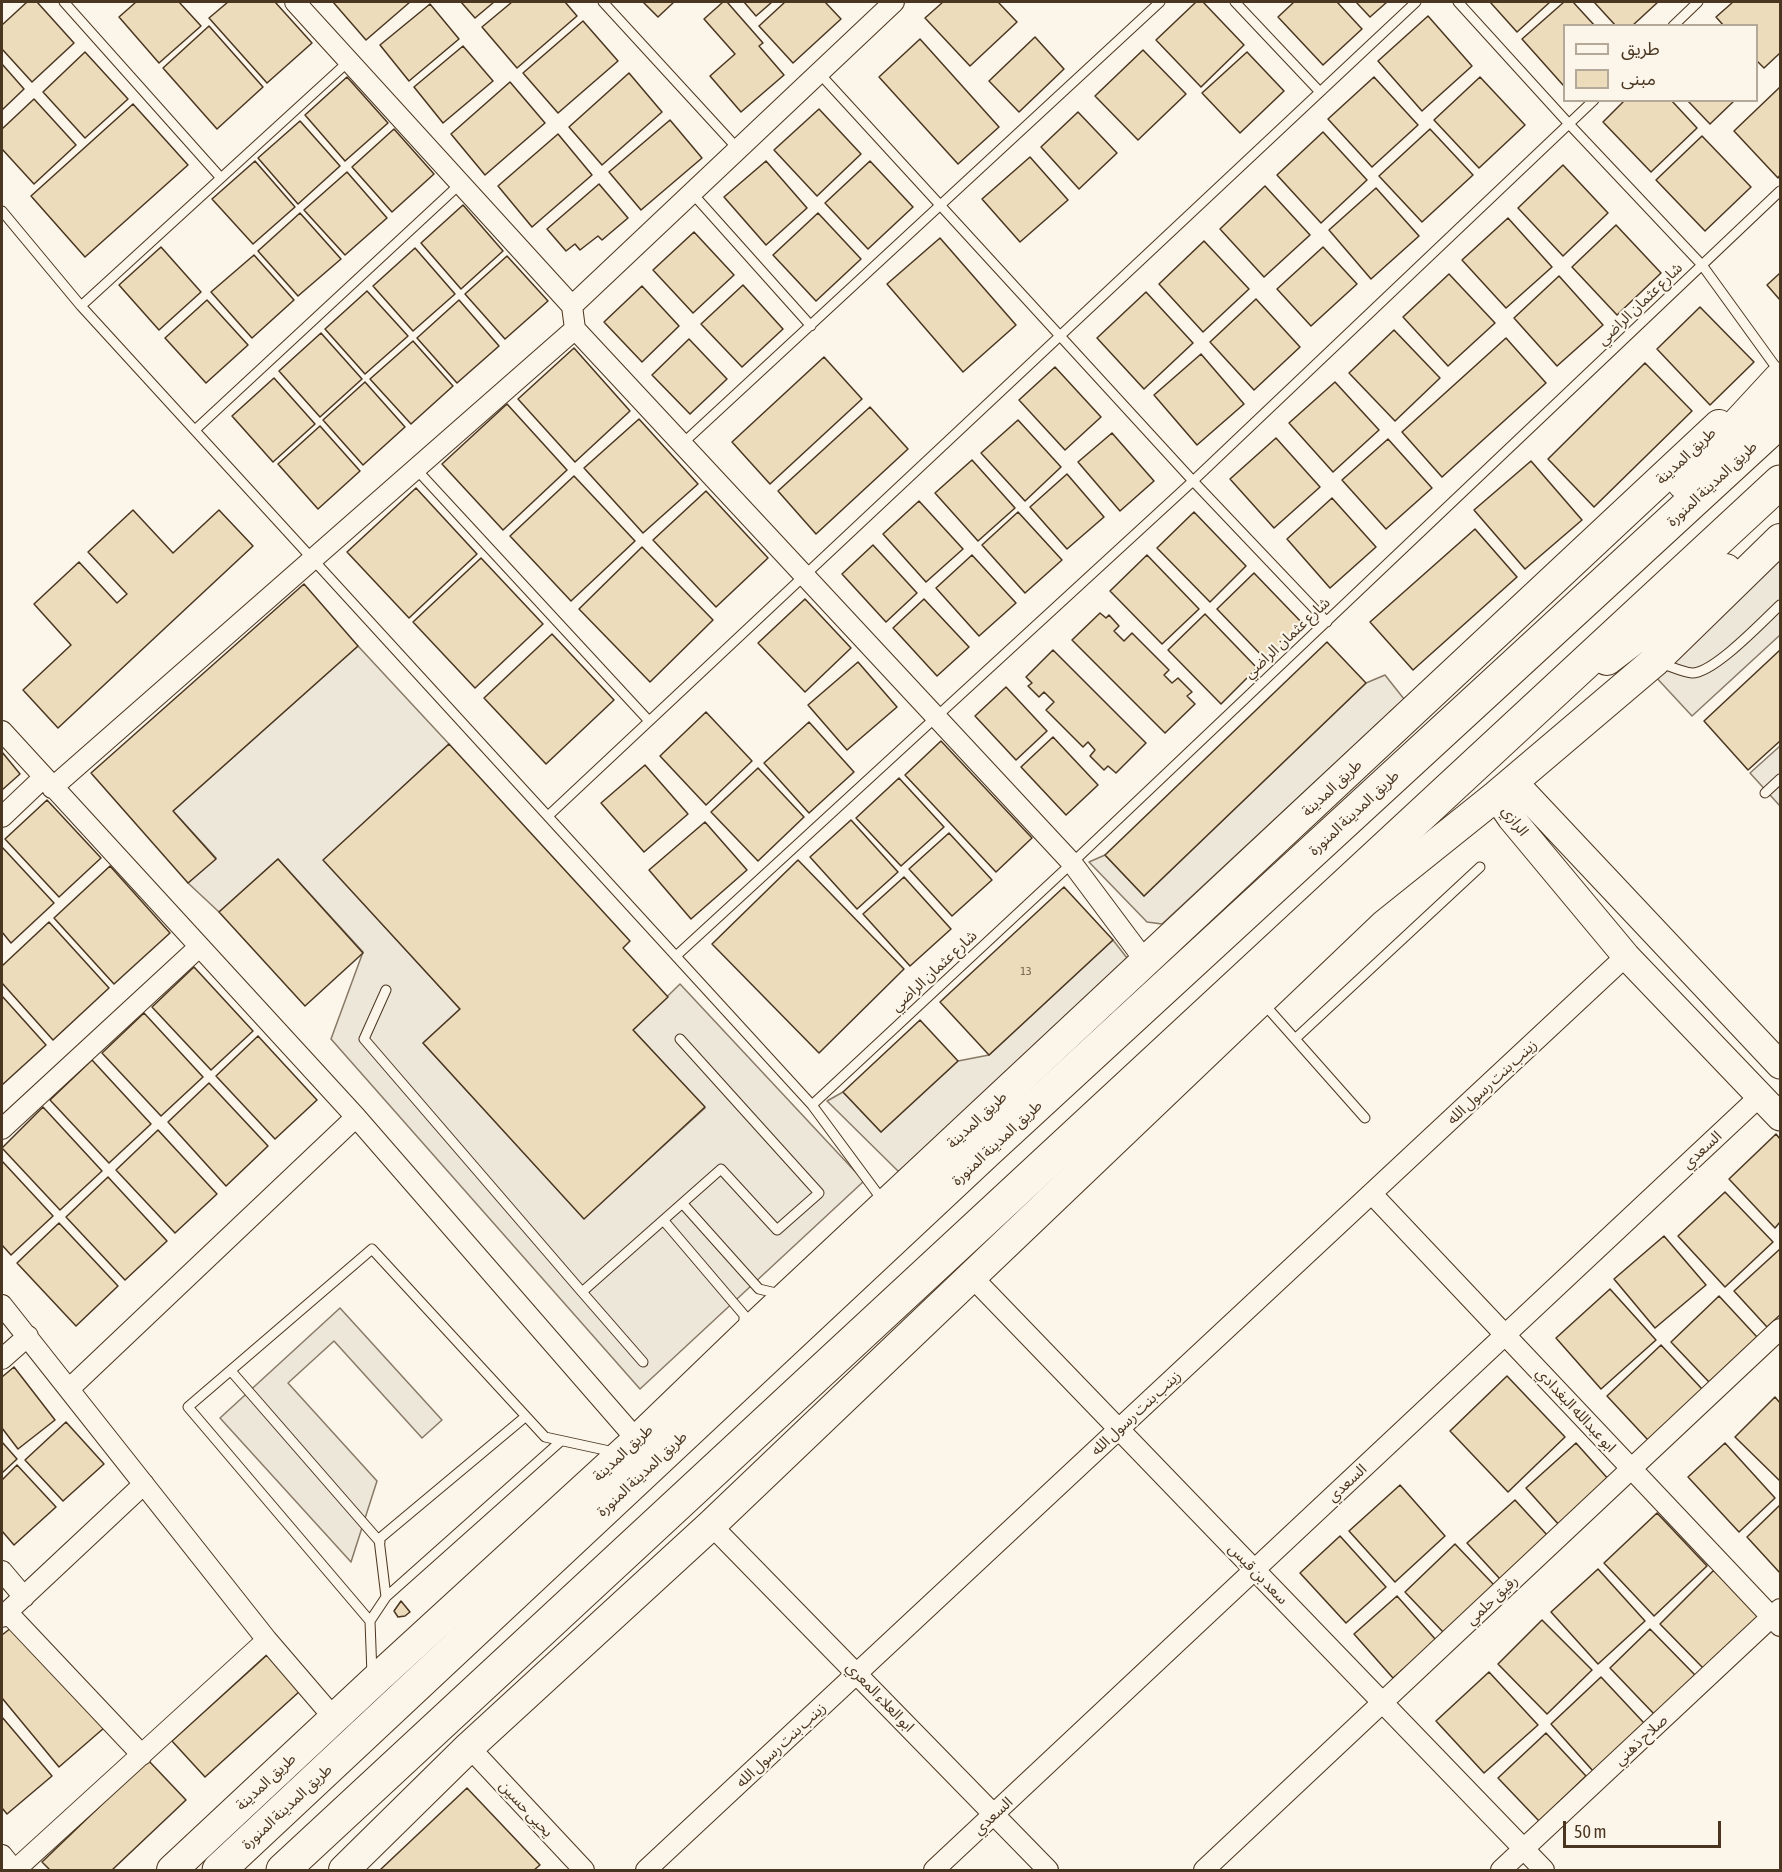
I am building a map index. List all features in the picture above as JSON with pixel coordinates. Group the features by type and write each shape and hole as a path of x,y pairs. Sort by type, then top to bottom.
{"highway":[{"path":"1494,685 1780,372"},
{"name":"طريق المدينة المنورة","path":"219,1870 1123,1025 1780,421"},
{"path":"283,1870 1780,482"}],"main road":[{"name":"طريق المدينة","path":"171,1870 629,1447 788,1296 1780,372"},
{"path":"1516,728 1780,528"},
{"path":"344,1870 469,1747 711,1525 1365,902 1496,796 1655,661 1780,539"},
{"path":"747,1335 1123,1025"},
{"path":"674,1557 879,1318"}],"street":[{"path":"295,2 572,306 575,329 1072,863 1146,962"},
{"path":"572,306 819,73 884,5"},
{"path":"2,817 47,783 312,560 575,329"},
{"path":"2,731 47,783 356,1117 629,1447"},
{"name":"الرازي","path":"1780,1065 1524,793 1496,796 1511,818 1626,956 1780,1117"},
{"path":"2,1129 199,947"},
{"name":"زينب بنت رسول الله","path":"646,1870 1626,956"},
{"path":"1696,1029 1722,1003"},
{"name":"السعدي","path":"934,1870 1760,1096"},
{"path":"69,1389 356,1117"},
{"name":"ابو عبدالله البغدادي","path":"1372,1194 1632,1468 1778,1617"},
{"name":"سعد بن قيس","path":"972,1276 1544,1870"},
{"path":"2,1305 267,1640 334,1718"},
{"name":"رفيق حلمي","path":"1204,1870 1780,1329"},
{"path":"2,1359 28,1336"},
{"path":"142,1755 4,1615 144,1484"},
{"name":"ابو العلاء المعري","path":"711,1525 1048,1870"},
{"path":"2,1571 24,1597"},
{"name":"صلاح ذهني","path":"1502,1870 1778,1617"},
{"path":"2,1855 14,1870 267,1640"},
{"name":"يحيى حسين","path":"469,1747 584,1870"}],"lane":[{"path":"64,2 221,178"},
{"path":"603,2 738,149"},
{"path":"682,444 1160,2"},
{"path":"1235,2 1320,93"},
{"path":"548,816 1416,2"},
{"path":"1458,2 1702,265 1780,372"},
{"path":"1674,24 1698,2"},
{"path":"81,306 349,61"},
{"path":"819,73 1193,481 1326,622"},
{"path":"676,956 1193,481 1592,102"},
{"path":"195,430 460,184"},
{"name":"شارع عثمان الراضي","path":"812,1105 1072,863 1780,191"},
{"path":"692,193 811,326"},
{"path":"2,211 81,306 812,1105 886,1205"},
{"path":"416,469 649,721"},
{"path":"1655,661 1691,673 1702,671 1716,663 1780,605"},
{"path":"1765,793 1780,779"},
{"path":"1295,1039 1480,867"},
{"path":"386,990 364,1039 643,1362"},
{"path":"1260,1000 1365,1118"},
{"path":"582,1292 722,1168 777,1230 819,1193 680,1039"},
{"path":"683,1204 759,1289 788,1296"},
{"path":"664,1221 744,1315 747,1335"},
{"path":"370,1621 188,1407 372,1249 545,1437 561,1441 629,1447"},
{"path":"231,1371 380,1542"},
{"path":"386,1597 379,1539 525,1416"},
{"path":"372,1683 370,1621 386,1597 561,1441"}],"shaded area":[{"path":"1780,553 1780,635 1692,716 1653,674"},
{"path":"358,646 449,744 324,860 460,1009 423,1043 584,1218 705,1108 633,1030 680,984 864,1181 640,1389 331,1039 363,952 278,859 219,912 188,883 216,858 173,811"},
{"path":"1385,675 1404,699 1162,924 1147,922 1089,862 1105,855 1144,896 1366,683"},
{"path":"1780,746 1780,806 1750,773"},
{"path":"1113,940 1127,958 899,1172 827,1101 843,1092 881,1132 958,1061 989,1055"},
{"path":"340,1308 442,1420 422,1438 334,1341 288,1383 377,1481 351,1562 220,1418"}],"building":[{"path":"27,2 37,2 74,43 32,82 2,49 2,25"},
{"path":"136,2 179,2 201,26 159,63 119,17"},
{"path":"228,2 275,2 312,43 267,83 209,18"},
{"path":"333,2 410,2 366,40"},
{"path":"461,2 494,2 475,18"},
{"path":"512,2 565,2 577,16 517,68 482,27"},
{"path":"643,2 674,2 658,17"},
{"path":"723,2 727,2 763,43 759,46 784,75 741,112 710,76 735,54 704,19"},
{"path":"744,2 772,2 756,16"},
{"path":"785,2 825,2 841,19 793,63 759,26"},
{"path":"943,2 998,2 1017,22 970,66 925,18"},
{"path":"1196,2 1203,2 1244,45 1201,87 1156,40"},
{"path":"1294,2 1337,2 1362,29 1323,65 1278,17"},
{"path":"1356,2 1387,2 1370,17"},
{"path":"1490,2 1550,2 1517,32"},
{"path":"1564,2 1573,2 1593,24 1563,24 1563,85 1522,39"},
{"path":"1594,2 1658,2 1634,24 1614,24"},
{"path":"1733,2 1780,2 1780,53 1764,68 1758,62 1758,24 1722,24 1716,17"},
{"path":"430,4 459,39 409,81 380,45"},
{"path":"1428,16 1472,66 1422,111 1378,61"},
{"path":"583,21 618,61 558,113 523,73"},
{"path":"209,26 263,87 217,129 163,68"},
{"path":"1035,37 1064,69 1019,112 989,81"},
{"path":"920,39 999,127 958,164 879,77"},
{"path":"463,46 493,81 443,123 414,87"},
{"path":"1143,50 1186,94 1138,140 1095,96"},
{"path":"85,52 128,99 85,138 43,92"},
{"path":"1247,52 1284,91 1240,133 1202,93"},
{"path":"2,64 24,89 2,110"},
{"path":"629,73 662,112 602,165 569,127"},
{"path":"347,77 388,123 345,161 305,115"},
{"path":"1374,77 1418,125 1372,167 1328,119"},
{"path":"1480,77 1525,125 1479,168 1434,120"},
{"path":"510,82 545,123 485,175 451,134"},
{"path":"1780,87 1780,175 1778,178 1734,131"},
{"path":"34,99 76,145 34,184 2,149 2,129"},
{"path":"1623,102 1673,102 1697,128 1651,172 1603,122"},
{"path":"1689,102 1733,102 1710,124"},
{"path":"133,104 188,165 85,257 31,196"},
{"path":"819,109 861,154 817,196 774,150"},
{"path":"1078,112 1117,153 1079,189 1041,147"},
{"path":"670,120 702,158 641,210 609,172"},
{"path":"300,121 340,166 298,204 258,158"},
{"path":"394,129 434,174 392,212 352,167"},
{"path":"1430,129 1473,175 1422,222 1379,176"},
{"path":"1323,132 1367,180 1321,223 1277,175"},
{"path":"558,134 592,175 532,227 498,186"},
{"path":"1702,136 1751,187 1705,231 1656,180"},
{"path":"1030,157 1068,200 1020,242 982,199"},
{"path":"255,161 295,207 253,244 212,199"},
{"path":"766,161 807,208 766,245 724,197"},
{"path":"870,161 913,207 868,249 825,203"},
{"path":"1563,165 1608,213 1563,256 1518,208"},
{"path":"347,172 387,218 345,255 304,210"},
{"path":"599,184 628,218 602,240 598,236 580,250 575,244 566,251 547,229"},
{"path":"1265,186 1310,235 1264,277 1220,229"},
{"path":"1376,188 1419,236 1371,279 1329,230"},
{"path":"463,205 503,251 461,289 421,243"},
{"path":"300,213 341,259 298,296 258,251"},
{"path":"818,213 861,259 816,301 773,255"},
{"path":"1508,218 1552,267 1506,308 1462,260"},
{"path":"1616,225 1661,273 1617,315 1572,267"},
{"path":"694,232 734,275 693,313 653,270"},
{"path":"940,238 1016,325 963,372 887,284"},
{"path":"1204,241 1249,289 1203,332 1159,284"},
{"path":"161,247 201,292 159,330 119,285"},
{"path":"1323,247 1357,284 1311,326 1277,289"},
{"path":"415,248 455,294 413,331 373,286"},
{"path":"254,255 294,300 252,338 211,292"},
{"path":"507,256 548,301 505,339 465,294"},
{"path":"1780,273 1780,300 1767,285"},
{"path":"1449,274 1495,323 1448,366 1403,317"},
{"path":"1559,276 1603,325 1557,366 1514,318"},
{"path":"743,285 783,329 742,367 701,324"},
{"path":"642,286 679,326 642,362 604,322"},
{"path":"367,291 408,336 365,374 325,329"},
{"path":"1146,292 1193,343 1144,389 1097,338"},
{"path":"1256,299 1300,347 1254,390 1210,342"},
{"path":"207,300 248,345 206,383 165,338"},
{"path":"459,300 499,346 457,383 417,338"},
{"path":"1700,307 1754,362 1710,405 1657,349"},
{"path":"1394,330 1440,378 1395,421 1349,373"},
{"path":"321,333 362,379 320,417 279,371"},
{"path":"1506,338 1546,383 1442,477 1402,432"},
{"path":"689,339 727,379 690,414 652,375"},
{"path":"413,341 453,386 411,424 370,379"},
{"path":"574,348 630,411 575,462 518,399"},
{"path":"1201,354 1244,404 1197,445 1154,395"},
{"path":"824,357 862,399 770,484 732,442"},
{"path":"1645,363 1692,411 1594,507 1548,459"},
{"path":"1055,367 1101,417 1065,450 1019,400"},
{"path":"274,378 315,424 273,462 232,416"},
{"path":"365,382 405,427 363,465 323,420"},
{"path":"1335,382 1379,430 1333,472 1289,423"},
{"path":"507,404 567,470 503,530 442,464"},
{"path":"870,407 908,449 816,534 778,491"},
{"path":"639,419 698,484 643,533 584,468"},
{"path":"1018,420 1061,467 1025,501 981,453"},
{"path":"320,426 360,471 318,509 278,464"},
{"path":"1112,433 1154,481 1120,511 1078,462"},
{"path":"1276,438 1320,487 1274,528 1230,479"},
{"path":"1388,439 1432,488 1386,529 1342,480"},
{"path":"972,460 1015,508 978,541 935,493"},
{"path":"1531,461 1582,520 1525,569 1474,510"},
{"path":"1067,474 1104,517 1067,549 1030,507"},
{"path":"574,476 635,541 571,601 510,536"},
{"path":"416,488 477,554 409,618 347,552"},
{"path":"706,491 768,558 716,607 653,540"},
{"path":"1332,498 1376,547 1330,588 1287,539"},
{"path":"919,501 963,549 926,582 883,534"},
{"path":"133,510 173,553 219,510 253,546 58,728 23,690 71,645 34,604 79,562 117,603 127,594 88,552"},
{"path":"1018,512 1062,560 1025,593 982,545"},
{"path":"1194,512 1246,566 1210,602 1157,548"},
{"path":"1475,529 1517,577 1413,670 1370,622"},
{"path":"873,545 917,593 886,622 842,574"},
{"path":"642,547 713,620 650,682 579,609"},
{"path":"972,555 1016,603 979,636 936,588"},
{"path":"1147,555 1199,609 1162,644 1110,591"},
{"path":"481,558 543,624 475,688 413,622"},
{"path":"1254,573 1306,627 1269,663 1217,609"},
{"path":"304,584 358,646 173,811 216,859 188,883 91,773"},
{"path":"805,599 851,648 805,692 758,643"},
{"path":"924,599 969,647 937,676 893,628"},
{"path":"1100,613 1106,618 1109,615 1119,626 1114,631 1124,641 1132,633 1169,670 1164,675 1172,683 1178,678 1192,692 1187,696 1195,704 1165,733 1072,640"},
{"path":"1205,614 1257,668 1221,704 1168,650"},
{"path":"552,634 614,700 546,764 484,698"},
{"path":"1327,642 1366,683 1144,896 1105,855"},
{"path":"1053,650 1146,743 1116,773 1108,766 1104,770 1090,756 1095,750 1088,742 1083,747 1046,710 1054,702 1044,692 1039,697 1028,686 1032,683 1026,677"},
{"path":"1780,650 1780,741 1748,770 1704,721"},
{"path":"858,662 897,707 847,750 808,705"},
{"path":"1006,687 1047,731 1016,760 975,716"},
{"path":"706,712 752,761 706,805 660,756"},
{"path":"809,722 854,772 809,813 764,763"},
{"path":"1053,737 1098,785 1066,815 1021,767"},
{"path":"941,741 1032,838 996,872 905,775"},
{"path":"449,744 630,941 623,948 668,997 633,1030 705,1107 584,1219 423,1043 460,1009 323,860"},
{"path":"2,752 20,774 2,790"},
{"path":"645,765 688,814 644,852 601,803"},
{"path":"758,768 804,817 758,861 711,812"},
{"path":"899,778 944,827 901,866 856,818"},
{"path":"47,800 101,858 59,897 5,839"},
{"path":"851,820 898,872 857,909 810,857"},
{"path":"705,822 747,870 691,919 649,870"},
{"path":"949,833 992,880 952,916 909,869"},
{"path":"2,847 54,903 11,943 2,932"},
{"path":"278,859 363,953 305,1006 219,912"},
{"path":"798,860 904,969 819,1053 712,944"},
{"path":"110,866 170,933 114,984 54,918"},
{"path":"904,877 951,929 910,966 863,914"},
{"path":"1064,887 1113,940 989,1055 940,1002"},
{"path":"49,922 109,988 53,1040 2,983 2,966"},
{"path":"194,967 253,1031 211,1070 152,1007"},
{"path":"2,996 46,1045 2,1085"},
{"path":"144,1013 203,1077 161,1116 102,1053"},
{"path":"920,1020 958,1061 881,1132 843,1092"},
{"path":"258,1036 317,1100 275,1139 216,1076"},
{"path":"92,1060 151,1124 109,1163 50,1100"},
{"path":"209,1083 268,1146 226,1186 168,1122"},
{"path":"43,1107 102,1171 60,1210 2,1148"},
{"path":"158,1130 217,1194 175,1233 116,1170"},
{"path":"1776,1134 1780,1139 1780,1222 1775,1228 1729,1179"},
{"path":"2,1161 53,1216 11,1255 2,1245"},
{"path":"108,1177 167,1241 125,1280 66,1217"},
{"path":"1725,1192 1773,1242 1725,1287 1678,1236"},
{"path":"59,1223 118,1286 76,1326 17,1263"},
{"path":"1664,1236 1706,1285 1655,1328 1614,1279"},
{"path":"1780,1249 1780,1315 1767,1327 1734,1291"},
{"path":"1610,1289 1656,1340 1601,1389 1556,1338"},
{"path":"1719,1296 1757,1337 1709,1382 1671,1342"},
{"path":"1661,1345 1702,1389 1648,1440 1607,1396"},
{"path":"14,1367 55,1420 18,1449 2,1428 2,1377"},
{"path":"1507,1376 1565,1437 1508,1492 1450,1431"},
{"path":"1775,1397 1780,1403 1780,1481 1735,1437"},
{"path":"66,1422 104,1464 63,1501 25,1460"},
{"path":"2,1442 17,1459 2,1473"},
{"path":"1576,1443 1610,1481 1560,1526 1526,1488"},
{"path":"1725,1443 1775,1498 1739,1532 1688,1477"},
{"path":"17,1465 56,1507 14,1545 2,1531 2,1480"},
{"path":"1400,1485 1445,1536 1395,1582 1349,1531"},
{"path":"1515,1500 1548,1536 1500,1579 1467,1543"},
{"path":"1780,1505 1780,1573 1747,1537"},
{"path":"1657,1513 1707,1566 1654,1616 1604,1563"},
{"path":"1340,1536 1386,1587 1346,1623 1300,1573"},
{"path":"1455,1544 1494,1585 1444,1633 1405,1592"},
{"path":"1598,1569 1645,1621 1598,1664 1551,1612"},
{"path":"1714,1570 1759,1616 1704,1669 1660,1624"},
{"path":"1397,1596 1436,1640 1393,1678 1354,1634"},
{"path":"401,1601 410,1612 398,1617 394,1611"},
{"path":"1542,1620 1592,1670 1547,1714 1498,1664"},
{"path":"16,1624 104,1728 59,1767 2,1698 2,1635"},
{"path":"1650,1629 1695,1675 1655,1715 1610,1668"},
{"path":"267,1655 300,1691 205,1777 172,1741"},
{"path":"1489,1672 1538,1725 1484,1773 1436,1721"},
{"path":"1601,1677 1644,1723 1593,1771 1551,1724"},
{"path":"2,1717 52,1776 7,1814 2,1808"},
{"path":"1546,1733 1586,1776 1539,1821 1498,1778"},
{"path":"148,1760 186,1800 112,1870 50,1870 42,1862"},
{"path":"467,1788 540,1865 534,1870 380,1870"}]}
